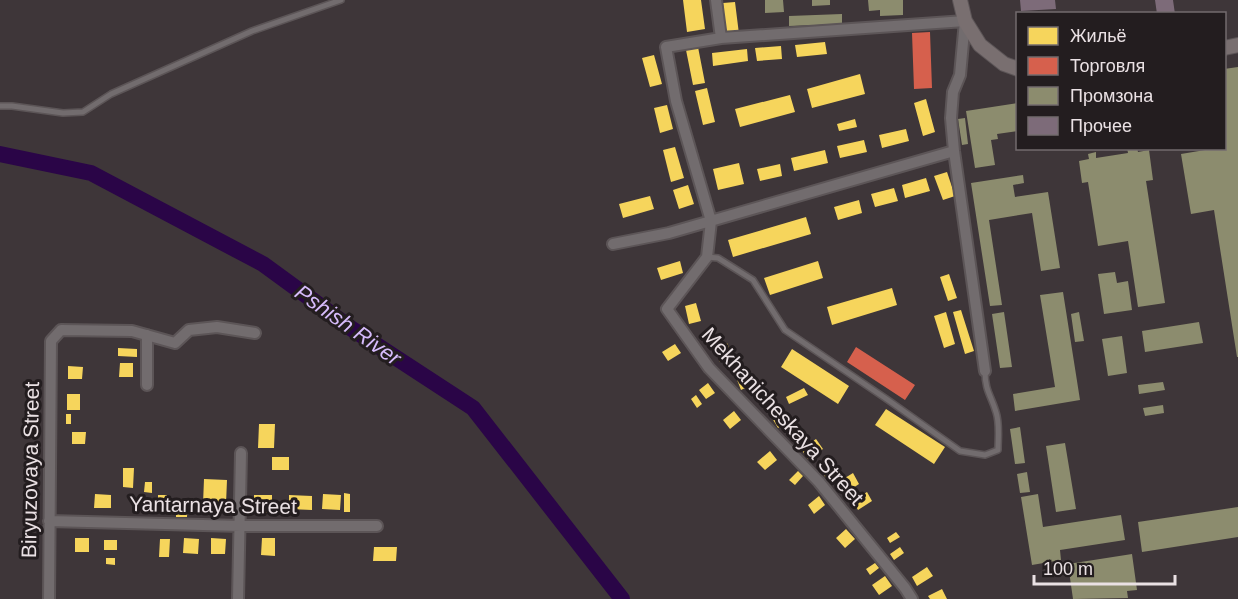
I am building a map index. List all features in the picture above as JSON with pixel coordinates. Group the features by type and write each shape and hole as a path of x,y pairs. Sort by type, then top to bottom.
{"main road":[{"path":"960,0 965,21 980,45 1005,64 1016,69"}],"street":[{"path":"716,0 721,38"},
{"path":"707,257 711,221 676,101 666,47 721,38 965,21 960,75 953,92 951,118 985,371"},
{"path":"613,244 669,234 954,151"},
{"name":"Mekhanicheskaya Street","path":"707,257 666,309 709,368 819,482 912,599"},
{"path":"147,385 147,335 175,343 189,330 217,327 255,333"},
{"name":"Biryuzovaya Street","path":"49,599 51,341 61,330 132,331 147,335"},
{"path":"238,599 241,453"},
{"name":"Yantarnaya Street","path":"49,521 241,526 377,526"}],"lane":[{"path":"0,106 12,105 63,113 83,112 111,94 252,31 341,0"},
{"path":"707,257 718,258 753,280 785,330 960,451 985,455 998,450 999,434 996,413 987,392 985,371"}],"building: Жильё":[{"path":"683,0 701,0 705,29 687,32"},
{"path":"735,2 739,34 726,35 723,3"},
{"path":"825,42 827,54 797,57 795,45"},
{"path":"781,46 782,59 757,61 755,48"},
{"path":"698,47 705,83 693,85 686,50"},
{"path":"747,49 748,61 713,66 712,53"},
{"path":"654,55 662,84 650,87 642,58"},
{"path":"860,74 865,94 812,108 807,89"},
{"path":"707,88 715,122 703,125 695,91"},
{"path":"790,95 795,112 740,127 735,109"},
{"path":"926,99 935,132 923,136 914,103"},
{"path":"667,105 673,129 660,133 654,108"},
{"path":"855,119 857,127 839,131 837,124"},
{"path":"906,129 909,141 882,148 879,135"},
{"path":"864,140 867,152 840,158 837,146"},
{"path":"675,147 684,178 671,182 663,150"},
{"path":"825,150 828,163 794,171 791,158"},
{"path":"739,163 744,184 718,190 713,169"},
{"path":"780,164 782,176 760,181 757,169"},
{"path":"947,172 955,196 943,200 934,176"},
{"path":"926,178 930,191 905,198 902,185"},
{"path":"688,185 694,204 679,209 673,190"},
{"path":"894,188 898,201 875,207 871,194"},
{"path":"650,196 654,209 623,218 619,204"},
{"path":"859,200 862,213 838,220 834,207"},
{"path":"806,217 811,234 733,257 728,240"},
{"path":"680,261 683,273 661,280 657,268"},
{"path":"818,261 823,278 770,295 764,278"},
{"path":"949,274 957,298 948,301 940,277"},
{"path":"892,288 897,305 832,325 827,307"},
{"path":"696,303 701,321 689,324 685,306"},
{"path":"961,310 974,351 965,354 953,312"},
{"path":"946,312 955,344 944,348 934,316"},
{"path":"727,343 733,356 720,362 715,349"},
{"path":"675,344 681,353 668,361 662,352"},
{"path":"118,348 137,349 137,357 118,356"},
{"path":"792,349 849,386 838,404 781,367"},
{"path":"120,363 133,363 133,377 119,377"},
{"path":"68,366 83,367 82,379 68,379"},
{"path":"746,373 751,385 741,390 736,377"},
{"path":"708,383 715,393 706,399 699,390"},
{"path":"804,388 808,395 789,404 786,397"},
{"path":"67,394 80,394 80,410 67,410"},
{"path":"696,395 702,404 697,408 691,399"},
{"path":"776,402 787,422 778,428 766,408"},
{"path":"886,409 945,447 934,464 875,425"},
{"path":"734,411 741,420 730,429 723,420"},
{"path":"66,414 71,414 71,424 66,424"},
{"path":"259,424 275,424 274,448 258,448"},
{"path":"72,432 86,432 85,444 72,444"},
{"path":"816,439 823,449 808,459 801,449"},
{"path":"770,451 777,460 765,470 757,462"},
{"path":"272,457 289,457 289,470 272,470"},
{"path":"832,465 836,472 826,478 822,472"},
{"path":"123,468 134,468 133,488 123,487"},
{"path":"798,471 803,476 795,485 789,480"},
{"path":"853,473 859,484 847,492 840,481"},
{"path":"204,479 227,480 226,504 203,504"},
{"path":"145,482 152,482 152,493 144,492"},
{"path":"867,492 872,501 858,510 853,501"},
{"path":"344,493 350,494 350,512 344,512"},
{"path":"95,494 111,495 111,508 94,508"},
{"path":"323,494 341,495 340,510 322,509"},
{"path":"158,495 167,495 167,508 158,508"},
{"path":"254,495 272,495 272,513 254,513"},
{"path":"289,495 312,496 312,510 289,509"},
{"path":"819,496 825,505 814,514 808,505"},
{"path":"176,499 188,499 187,517 176,517"},
{"path":"846,529 855,539 845,548 836,538"},
{"path":"896,532 900,537 890,543 887,538"},
{"path":"75,538 89,538 89,552 75,552"},
{"path":"184,538 199,539 198,554 183,553"},
{"path":"211,538 226,539 225,554 211,554"},
{"path":"262,538 275,538 275,556 261,555"},
{"path":"160,539 170,539 169,557 159,557"},
{"path":"104,540 117,540 117,550 104,550"},
{"path":"374,547 397,547 396,561 373,561"},
{"path":"900,547 904,553 894,560 890,554"},
{"path":"106,558 115,558 115,565 106,564"},
{"path":"875,563 879,568 870,575 866,569"},
{"path":"927,567 933,576 917,586 912,577"},
{"path":"885,576 892,586 879,595 872,585"},
{"path":"942,589 947,599 930,599 928,596"}],"building: Торговля":[{"path":"930,32 932,88 914,89 912,33"},
{"path":"856,347 915,385 905,400 847,362"}],"building: Промзона":[{"path":"765,0 783,0 784,12 765,13"},
{"path":"812,0 830,0 830,5 812,6"},
{"path":"868,0 903,0 903,15 880,16 880,10 869,11"},
{"path":"842,14 842,24 789,26 789,16"},
{"path":"1238,67 1238,357 1214,210 1191,214 1181,154 1205,150 1226,150 1226,69"},
{"path":"1016,103 1016,131 997,134 998,139 991,140 995,165 975,168 966,111"},
{"path":"965,118 968,144 962,145 958,119"},
{"path":"1127,150 1138,150 1138,152 1149,150 1153,180 1146,181 1165,303 1138,307 1128,241 1098,246 1088,182 1082,183 1079,161 1089,159 1088,154 1096,152 1096,158 1128,153"},
{"path":"1023,175 1024,183 1013,185 1015,197 1048,192 1060,268 1041,271 1032,213 989,220 1002,305 990,306 971,183"},
{"path":"1115,272 1117,283 1128,281 1132,310 1104,314 1098,274"},
{"path":"1063,292 1080,400 1015,411 1013,394 1055,387 1040,295"},
{"path":"1004,312 1012,367 1000,368 992,314"},
{"path":"1079,312 1084,341 1075,342 1071,314"},
{"path":"1199,322 1203,343 1145,352 1142,331"},
{"path":"1122,336 1127,373 1108,376 1102,339"},
{"path":"1163,382 1165,390 1139,394 1138,385"},
{"path":"1163,405 1164,413 1145,416 1143,408"},
{"path":"1020,427 1025,463 1015,464 1010,429"},
{"path":"1065,443 1076,509 1056,512 1046,446"},
{"path":"1027,472 1030,492 1020,493 1017,474"},
{"path":"1038,494 1043,527 1121,515 1125,540 1060,550 1061,560 1032,565 1021,497"},
{"path":"1238,507 1238,537 1142,552 1138,522"},
{"path":"1132,554 1137,590 1127,591 1128,598 1073,599 1068,564"}],"building: Прочее":[{"path":"1020,0 1055,0 1056,9 1021,11"},
{"path":"1155,0 1173,0 1175,12 1157,12"}],"waterway":[{"name":"Pshish River","path":"0,154 91,173 263,264 352,329 473,408 622,599"}]}
